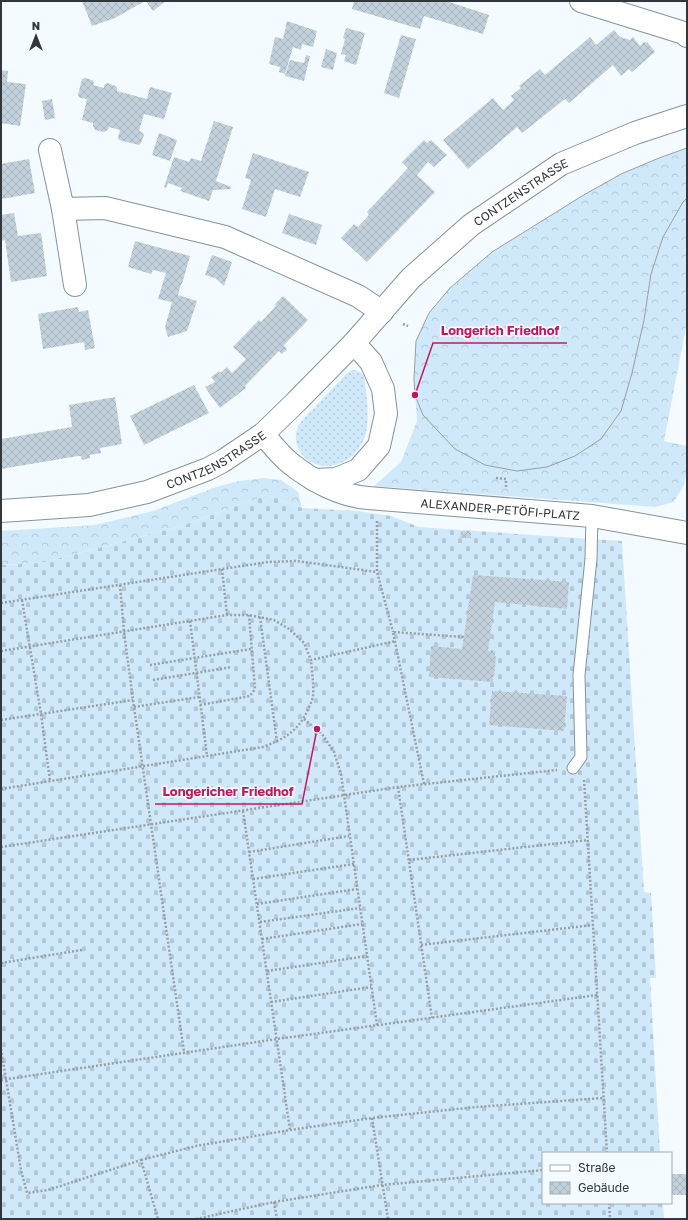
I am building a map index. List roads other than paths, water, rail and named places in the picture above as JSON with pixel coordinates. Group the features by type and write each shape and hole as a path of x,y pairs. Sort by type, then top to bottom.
{"street":[{"path":"581,1 684,33 687,36"},
{"name":"CONTZENSTRASSE","path":"1,511 89,505 147,492 208,469 223,461 262,434 296,402 354,343 411,278 471,225 561,164 635,133 687,116"},
{"path":"50,150 63,209 75,285"},
{"path":"63,209 105,208 225,237 358,296 382,312"},
{"path":"314,480 336,479 358,470 379,446 386,414 383,389 371,362 354,343"},
{"name":"ALEXANDER-PETÖFI-PLATZ","path":"262,434 289,462 314,480 347,494 364,498 592,516 687,534"}],"lane":[{"path":"574,768 581,757 579,675 591,559 592,516"}],"tram line":[{"path":"687,148 621,174 582,196 492,252 450,288 429,313 416,341 414,379 415,395 423,415 455,449 485,465 517,471 547,467 575,456 601,439 621,411 632,373 644,320 651,274 663,237 683,202 687,198"}],"place":[{"name":"Longerich Friedhof","path":"415,395"},
{"name":"Longericher Friedhof","path":"317,729"}]}
